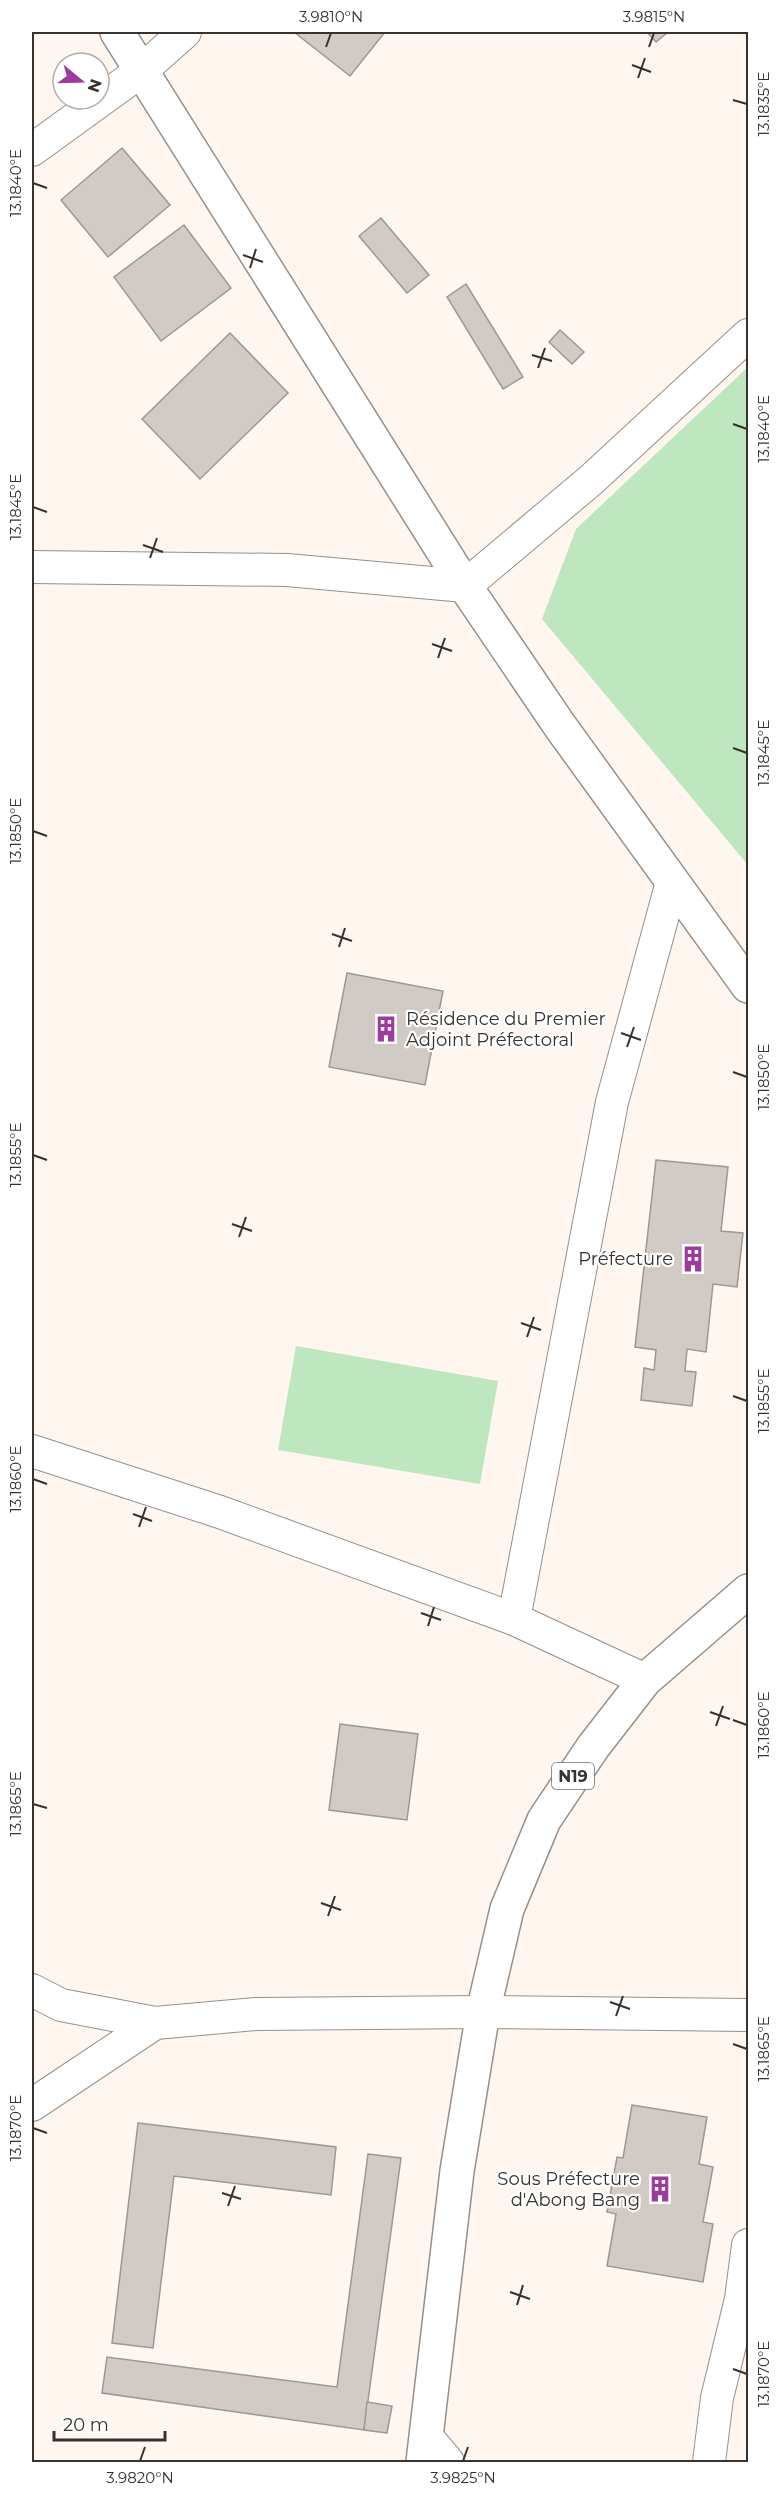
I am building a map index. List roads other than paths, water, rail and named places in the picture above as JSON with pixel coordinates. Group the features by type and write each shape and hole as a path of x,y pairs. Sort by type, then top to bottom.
{"main road":[{"path":"117,32 465,585 560,726 748,986"},
{"name":"N19","path":"425,2450 457,2171 483,2012 507,1908 544,1820 593,1747 645,1680 748,1591"}],"street":[{"path":"32,150 141,71 185,32"},
{"path":"32,567 287,570 465,585 591,480 748,335"},
{"path":"514,1618 612,1102 672,882"},
{"path":"32,1451 220,1512 514,1618 645,1680"},
{"path":"32,1971 61,2005"},
{"path":"32,1990 61,2005 155,2023 256,2014 483,2012 748,2015"},
{"path":"32,2104 155,2023"},
{"path":"709,2463 717,2398 741,2299 748,2245"},
{"path":"425,2450 448,2463"}],"place":[{"name":"Résidence du Premier Adjoint Préfectoral","path":"386,1029"},
{"name":"Préfecture","path":"693,1259"},
{"name":"Sous Préfecture d'Abong Bang","path":"660,2189"}]}
